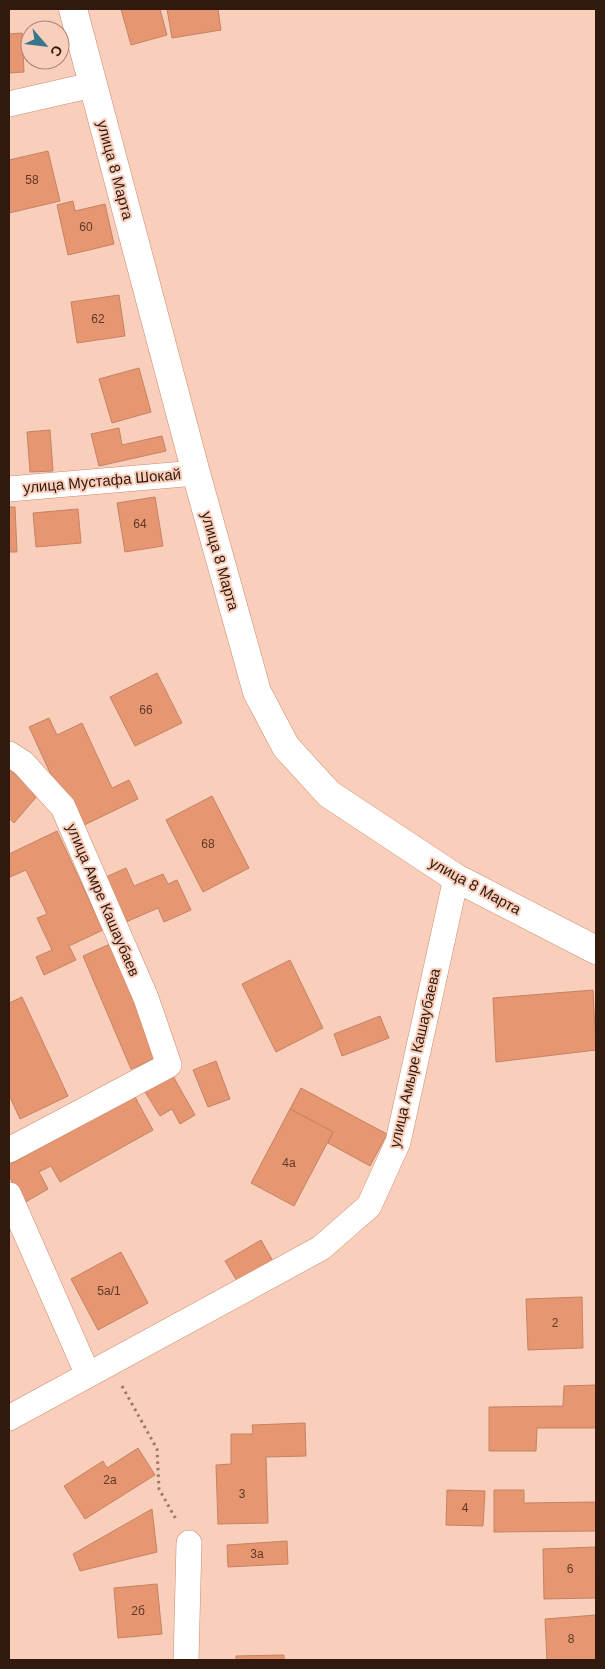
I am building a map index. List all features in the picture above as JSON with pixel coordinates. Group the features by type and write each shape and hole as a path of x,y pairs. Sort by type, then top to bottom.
{"street":[{"name":"улица 8 Марта","path":"73,9 196,473 257,692 286,747 329,794 456,878 596,950"},
{"path":"9,104 92,85"},
{"name":"улица Мустафа Шокай","path":"9,490 196,473"},
{"name":"улица Амре Кашаубаев","path":"9,754 23,763 63,807 146,998 169,1065 9,1150"},
{"name":"улица Амыре Кашаубаева","path":"9,1418 321,1248 369,1206 398,1142 456,878"},
{"path":"9,1195 99,1369"},
{"path":"186,1660 189,1543"}],"path":[{"path":"99,1369 157,1449 159,1489 189,1543"}],"building":[{"path":"121,9 160,9 167,35 131,45"},
{"path":"167,9 218,9 221,30 172,38"},
{"path":"20,33 20,70 24,70 24,72 9,73 9,34"},
{"path":"48,151 60,201 9,213 9,160"},
{"path":"73,201 75,211 105,204 114,244 68,255 57,205"},
{"path":"119,295 125,336 77,343 71,302"},
{"path":"139,368 151,412 112,423 99,379"},
{"path":"119,428 122,445 162,436 166,451 99,466 91,434"},
{"path":"50,430 53,471 30,472 27,432"},
{"path":"155,497 163,546 125,552 117,503"},
{"path":"9,507 15,507 17,552 9,552"},
{"path":"78,509 81,543 36,547 33,513"},
{"path":"157,673 182,723 135,746 110,697"},
{"path":"49,718 57,735 82,723 112,788 129,780 138,799 76,829 29,727"},
{"path":"9,769 38,795 14,823 9,818"},
{"path":"212,796 249,868 203,892 166,820"},
{"path":"57,831 103,930 69,946 76,960 44,975 36,957 52,950 37,918 47,914 26,870 10,877 9,854"},
{"path":"126,868 134,886 163,874 168,884 177,880 191,910 164,922 158,908 126,922 106,877"},
{"path":"110,944 158,1057 131,1069 83,956"},
{"path":"290,960 323,1028 276,1052 242,984"},
{"path":"593,990 596,1050 496,1062 493,998"},
{"path":"22,997 68,1096 20,1119 9,1095 9,1003"},
{"path":"380,1016 389,1038 342,1056 334,1034"},
{"path":"216,1061 230,1099 208,1107 193,1070"},
{"path":"173,1076 195,1115 180,1124 172,1109 160,1116 145,1092"},
{"path":"301,1088 387,1134 370,1166 328,1143 333,1132 290,1109"},
{"path":"134,1095 153,1130 60,1182 51,1166 39,1172 48,1189 24,1203 9,1176 9,1165"},
{"path":"290,1109 333,1132 294,1206 251,1183"},
{"path":"261,1240 274,1263 239,1284 225,1261"},
{"path":"121,1252 148,1303 98,1330 71,1279"},
{"path":"582,1297 583,1348 528,1350 526,1299"},
{"path":"596,1385 596,1428 537,1428 536,1451 489,1451 489,1407 563,1406 564,1386"},
{"path":"305,1423 306,1456 266,1457 268,1523 218,1524 216,1465 231,1464 231,1434 253,1434 252,1425"},
{"path":"138,1448 155,1475 85,1519 64,1486 103,1461 107,1468"},
{"path":"447,1490 485,1491 483,1526 446,1525"},
{"path":"494,1490 524,1490 524,1503 596,1502 596,1531 494,1532"},
{"path":"152,1509 157,1552 80,1571 73,1554"},
{"path":"287,1541 288,1564 228,1567 227,1545"},
{"path":"595,1547 596,1598 544,1599 543,1549"},
{"path":"157,1584 162,1634 118,1638 114,1588"},
{"path":"596,1615 596,1660 547,1660 545,1619"},
{"path":"284,1655 284,1660 236,1660 236,1656"}]}
